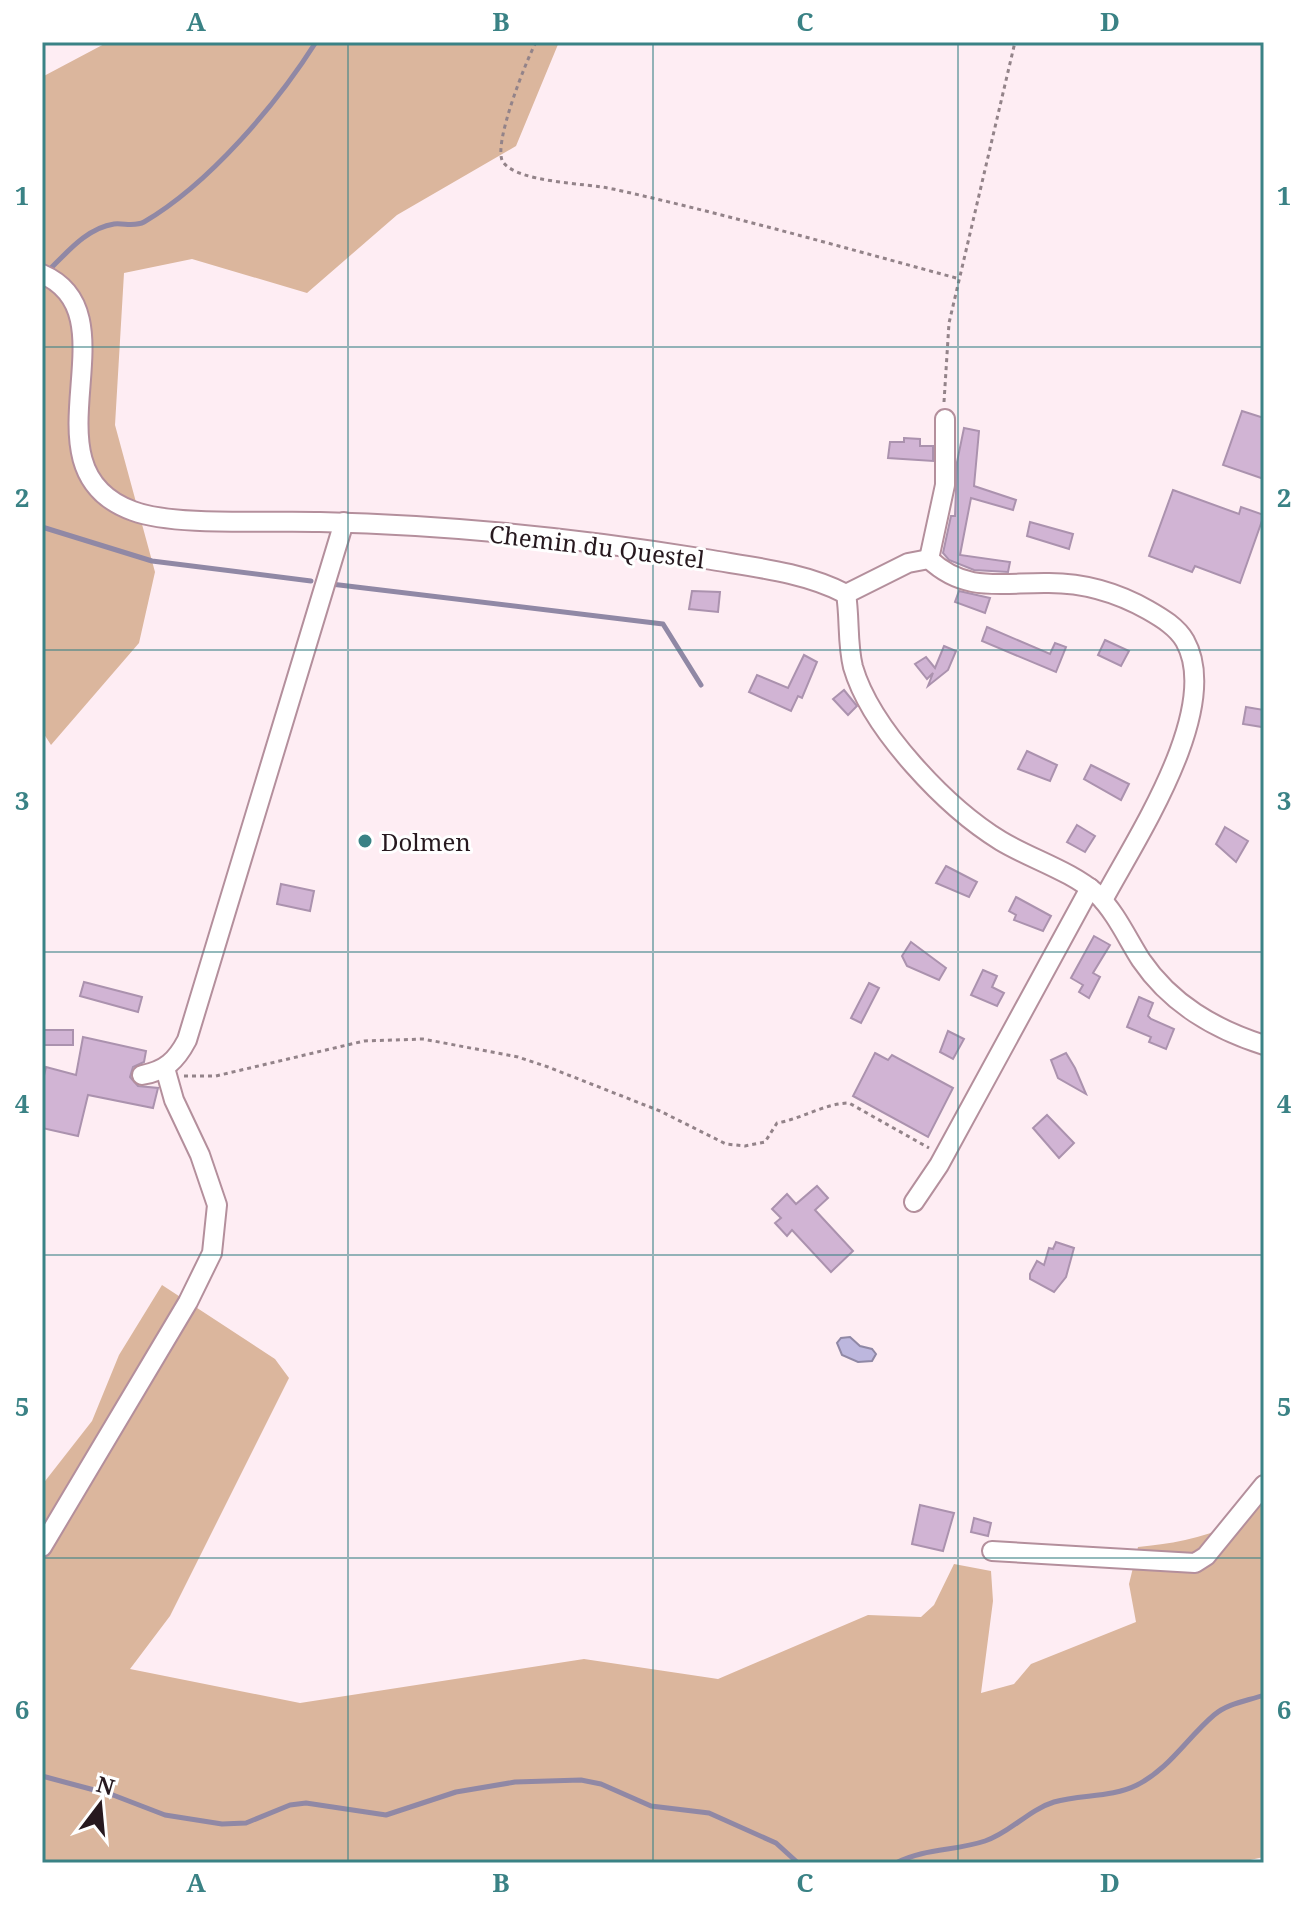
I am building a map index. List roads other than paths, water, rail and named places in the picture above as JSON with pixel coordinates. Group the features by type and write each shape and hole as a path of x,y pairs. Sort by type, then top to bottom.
{"street":[{"name":"Chemin du Questel","path":"42,274 54,279 67,292 81,318 78,439 93,481 105,495 129,510 164,518 344,522 502,533 658,551 813,580 846,594"},
{"path":"929,559 945,485 945,419"},
{"path":"142,1075 167,1072 187,1040 344,522"},
{"path":"929,559 908,563 846,594 850,649 859,682 878,717 923,774 968,819 1096,894 1167,993 1204,1019 1264,1045"},
{"path":"914,1202 939,1165 1096,894 1171,772 1182,745 1193,698 1193,670 1184,639 1153,613 1113,594 1049,583 990,587 970,583 941,571 929,559"},
{"path":"42,1547 188,1302 212,1253 217,1205 200,1155 174,1100 167,1072"},
{"path":"992,1551 1195,1563 1206,1556 1264,1485"}],"waterway":[{"path":"46,273 94,231 114,224 144,222 193,187 261,117 316,42"},
{"path":"42,527 152,561 311,581"},
{"path":"331,584 663,624 701,685"},
{"path":"896,1863 918,1855 985,1841 1054,1802 1117,1792 1137,1785 1159,1771 1219,1711 1264,1695"},
{"path":"42,1776 113,1795 165,1815 222,1824 246,1823 290,1805 306,1803 386,1815 456,1792 515,1782 581,1780 601,1784 651,1806 709,1813 776,1843 798,1863"}],"place":[{"name":"Dolmen","path":"365,841"}]}
